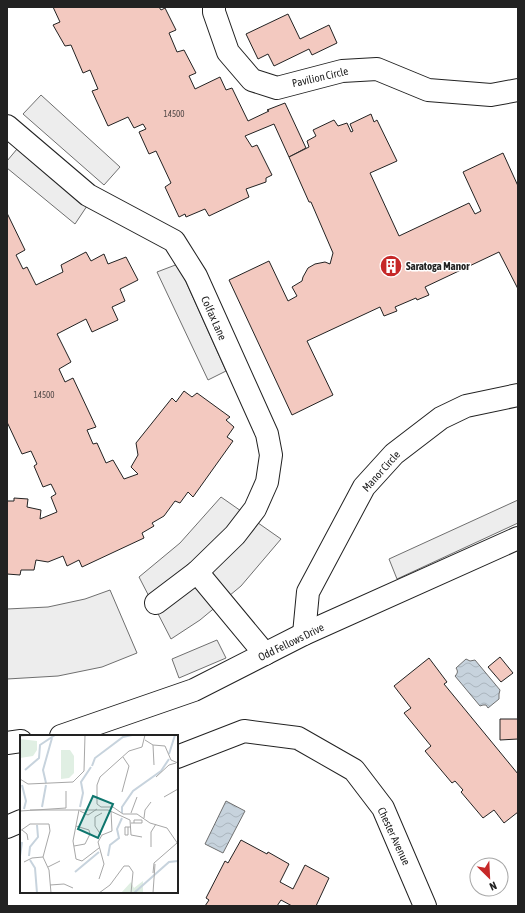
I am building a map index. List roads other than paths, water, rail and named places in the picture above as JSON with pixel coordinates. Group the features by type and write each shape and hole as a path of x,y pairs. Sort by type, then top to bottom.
{"street":[{"name":"Pavilion Circle","path":"214,7 214,12 228,52 252,80 276,88 342,71 377,69 428,90 490,95 518,90"},
{"name":"Colfax Lane","path":"7,126 88,195 174,241 196,276 266,434 271,455 267,482 255,509 235,535 197,572 156,603"},
{"name":"Manor Circle","path":"304,634 308,592 364,487 394,454 441,418 466,406 518,395"},
{"name":"Odd Fellows Drive","path":"64,735 194,690 304,634 518,538"},
{"path":"197,572 265,654"},
{"name":"Chester Avenue","path":"178,757 244,731 298,738 354,770 383,808 425,906"},
{"path":"7,743 20,741"},
{"path":"7,827 20,821"}],"water":[{"path":"466,659 470,661 475,660 500,690 499,699 488,708 486,705 480,706 455,676 457,674 456,668"},
{"path":"226,801 245,811 223,853 205,844"}],"place":[{"name":"Saratoga Manor","path":"391,266"}]}
